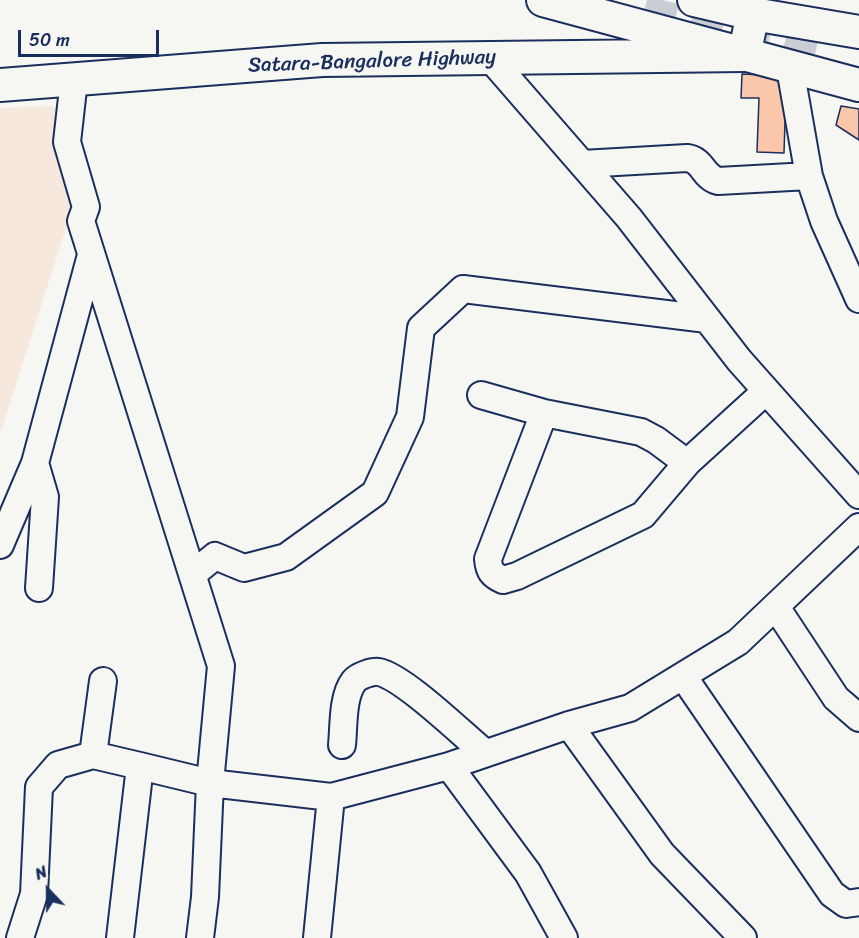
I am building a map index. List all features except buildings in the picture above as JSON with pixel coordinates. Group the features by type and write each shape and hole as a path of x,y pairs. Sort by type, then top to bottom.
{"main road":[{"name":"Satara-Bangalore Highway","path":"543,0 859,85"},
{"path":"694,0 753,7 859,32"},
{"path":"744,55 753,7"},
{"path":"837,48 859,64"},
{"name":"Satara-Bangalore Highway","path":"0,85 322,60 744,55"}],"street":[{"path":"490,58 629,218 707,319 766,390 859,495"},
{"path":"790,68 809,176 824,221 858,297"},
{"path":"74,80 67,142 86,207 81,221 222,666 210,783 205,897 200,938"},
{"path":"582,164 687,158 699,163 711,180 809,176"},
{"path":"0,545 35,463 91,255"},
{"path":"193,574 215,556 244,568 286,557 375,493 410,417 420,328 463,289 707,319"},
{"path":"544,413 488,559 489,568 494,576 502,580 517,576 643,515 687,463 766,390"},
{"path":"481,395 544,413 641,432 687,463"},
{"path":"35,463 45,497 39,588"},
{"path":"20,938 34,894 39,787 58,765 93,755 210,783 330,797 449,765 569,725 630,708 738,642 859,527"},
{"path":"776,607 836,698 859,718"},
{"path":"342,745 347,700 354,681 365,674 378,672 401,684 485,753"},
{"path":"683,676 832,894 846,904 859,902"},
{"path":"93,755 103,681"},
{"path":"569,725 662,854 742,938"},
{"path":"449,765 528,873 564,938"},
{"path":"120,938 140,766"},
{"path":"317,938 330,797"}],"shaded area":[{"path":"55,106 60,155 72,209 0,434 0,108"}],"tunnel":[{"path":"644,12 821,55"}]}
